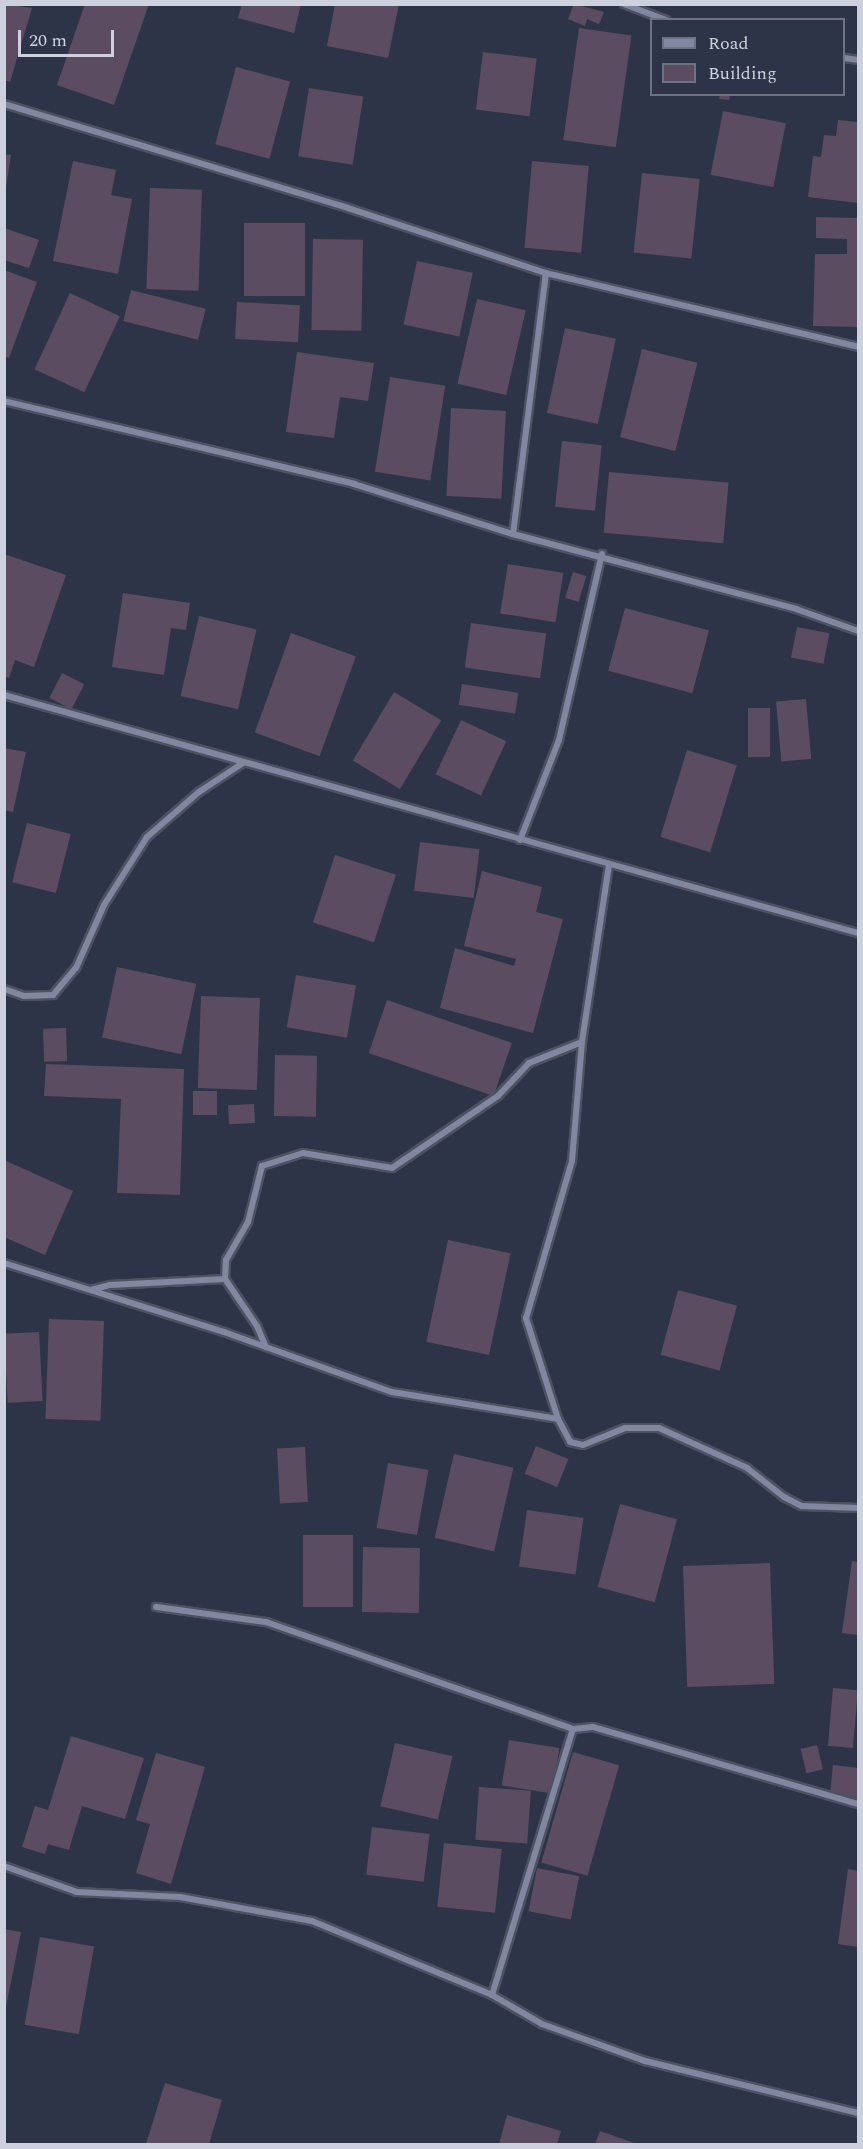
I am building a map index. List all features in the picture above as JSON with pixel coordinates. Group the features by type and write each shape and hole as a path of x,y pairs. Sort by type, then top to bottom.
{"street":[{"path":"624,4 661,18"},
{"path":"4,104 348,208 546,273 858,347"},
{"path":"513,534 546,273"},
{"path":"4,401 354,484 513,534 602,554 796,609 858,631"},
{"path":"520,840 559,740 602,554"},
{"path":"4,695 243,764 858,933"},
{"path":"4,989 24,996 53,995 76,968 104,905 147,837 199,792 243,764"},
{"path":"609,865 582,1042 572,1161 526,1318 558,1419 570,1442 583,1445 625,1428 659,1428 747,1468 784,1497 802,1506 858,1508"},
{"path":"266,1347 257,1326 225,1279 226,1260 248,1222 262,1167 303,1153 392,1168 498,1096 529,1063 582,1042"},
{"path":"4,1263 266,1347 392,1392 558,1419"},
{"path":"91,1290 110,1285 225,1279"},
{"path":"156,1607 266,1622 573,1729 593,1727 858,1804"},
{"path":"492,1995 573,1729"},
{"path":"4,1866 77,1892 180,1897 312,1921 492,1995 543,2024 645,2061 858,2113"}],"building":[{"path":"4,4 32,8 10,82 4,80"},
{"path":"85,4 149,4 114,105 57,85"},
{"path":"242,4 301,4 294,33 238,18"},
{"path":"335,4 399,4 388,58 327,46"},
{"path":"574,4 604,12 599,24 587,19 585,26 568,19"},
{"path":"579,28 631,35 616,147 563,140"},
{"path":"483,52 537,59 530,116 476,110"},
{"path":"236,67 290,81 269,159 215,144"},
{"path":"309,88 363,97 353,165 298,156"},
{"path":"720,96 730,96 729,100 719,99"},
{"path":"723,111 786,123 773,187 711,175"},
{"path":"838,120 858,122 858,203 808,197 813,156 821,157 824,135 836,136"},
{"path":"4,154 11,155 6,187 4,187"},
{"path":"73,161 116,170 111,195 132,199 118,274 53,261"},
{"path":"532,161 589,166 581,253 524,248"},
{"path":"642,173 700,179 691,259 634,253"},
{"path":"150,188 202,190 198,291 146,289"},
{"path":"816,217 858,218 858,327 813,326 815,254 847,254 847,239 816,238"},
{"path":"244,223 305,223 305,296 244,296"},
{"path":"4,228 39,240 29,268 4,260"},
{"path":"313,239 363,240 361,331 311,330"},
{"path":"417,261 473,273 459,336 403,325"},
{"path":"4,270 37,282 9,358 4,356"},
{"path":"131,290 206,309 198,340 123,321"},
{"path":"70,293 120,316 84,392 35,369"},
{"path":"477,299 526,310 506,395 457,384"},
{"path":"237,302 300,305 298,342 235,339"},
{"path":"565,328 616,339 598,424 547,413"},
{"path":"642,349 697,363 675,451 620,437"},
{"path":"297,352 374,363 368,401 340,397 334,438 286,432"},
{"path":"390,377 445,386 430,481 375,472"},
{"path":"451,408 506,411 501,499 446,496"},
{"path":"562,441 602,445 595,511 555,507"},
{"path":"609,472 729,482 723,543 604,533"},
{"path":"4,554 66,575 34,667 15,660 9,678 4,676"},
{"path":"508,564 563,573 555,622 500,613"},
{"path":"573,572 586,576 578,602 565,598"},
{"path":"123,593 190,603 186,630 171,628 164,675 112,667"},
{"path":"625,608 709,631 692,693 608,671"},
{"path":"199,616 256,629 238,709 181,696"},
{"path":"471,623 546,634 540,678 465,668"},
{"path":"797,627 829,633 823,664 791,657"},
{"path":"291,633 356,657 320,756 255,733"},
{"path":"62,673 84,684 72,709 49,698"},
{"path":"462,684 518,693 515,714 459,705"},
{"path":"394,692 441,720 400,789 353,761"},
{"path":"806,699 811,759 781,761 776,702"},
{"path":"748,708 770,708 770,757 748,757"},
{"path":"461,720 506,741 481,796 436,774"},
{"path":"4,748 26,752 13,812 4,810"},
{"path":"687,750 737,765 710,852 660,837"},
{"path":"27,823 71,834 56,893 12,882"},
{"path":"420,842 480,849 474,898 414,891"},
{"path":"335,855 396,875 374,942 313,923"},
{"path":"482,871 542,887 536,912 563,919 533,1033 440,1008 455,948 514,966 516,959 464,946"},
{"path":"117,967 196,984 181,1054 102,1037"},
{"path":"296,975 356,986 347,1038 287,1027"},
{"path":"201,996 260,998 257,1090 198,1088"},
{"path":"387,1000 512,1043 494,1096 369,1053"},
{"path":"66,1028 67,1061 44,1062 43,1029"},
{"path":"275,1055 317,1056 316,1117 274,1116"},
{"path":"46,1064 184,1069 180,1195 117,1193 121,1099 44,1096"},
{"path":"193,1091 217,1091 217,1115 193,1115"},
{"path":"254,1104 255,1123 229,1124 228,1105"},
{"path":"4,1160 73,1191 45,1255 4,1237"},
{"path":"448,1240 511,1253 489,1355 426,1342"},
{"path":"678,1290 737,1306 720,1371 661,1355"},
{"path":"49,1319 104,1321 100,1421 46,1419"},
{"path":"39,1332 43,1401 8,1403 4,1334"},
{"path":"536,1446 568,1459 557,1487 525,1474"},
{"path":"305,1447 308,1502 280,1503 277,1448"},
{"path":"454,1454 513,1468 494,1552 435,1538"},
{"path":"388,1463 428,1470 417,1535 377,1528"},
{"path":"620,1504 677,1519 655,1602 598,1587"},
{"path":"527,1510 583,1518 576,1574 519,1566"},
{"path":"303,1535 353,1535 353,1607 303,1607"},
{"path":"363,1547 420,1548 419,1613 362,1612"},
{"path":"852,1561 858,1562 858,1635 842,1633"},
{"path":"770,1563 774,1684 687,1687 683,1566"},
{"path":"833,1688 858,1690 853,1748 828,1746"},
{"path":"71,1736 144,1758 125,1819 82,1806 69,1850 48,1844 45,1854 22,1847 35,1806 48,1810"},
{"path":"509,1740 559,1748 552,1793 502,1785"},
{"path":"395,1743 452,1756 438,1820 380,1806"},
{"path":"817,1745 823,1769 807,1773 801,1749"},
{"path":"573,1752 619,1765 587,1876 541,1863"},
{"path":"156,1753 205,1767 171,1884 136,1873 150,1824 136,1820"},
{"path":"833,1765 858,1768 858,1798 830,1794"},
{"path":"479,1787 531,1791 527,1843 475,1840"},
{"path":"372,1827 430,1834 424,1882 366,1875"},
{"path":"444,1843 502,1849 495,1913 437,1907"},
{"path":"537,1868 579,1876 571,1919 529,1911"},
{"path":"848,1869 858,1871 858,1947 838,1944"},
{"path":"4,1929 21,1932 6,2007 4,2007"},
{"path":"40,1937 94,1947 79,2034 25,2025"},
{"path":"165,2083 222,2100 209,2144 146,2144"},
{"path":"507,2115 561,2131 557,2144 499,2144"},
{"path":"600,2131 637,2144 595,2144"}]}
